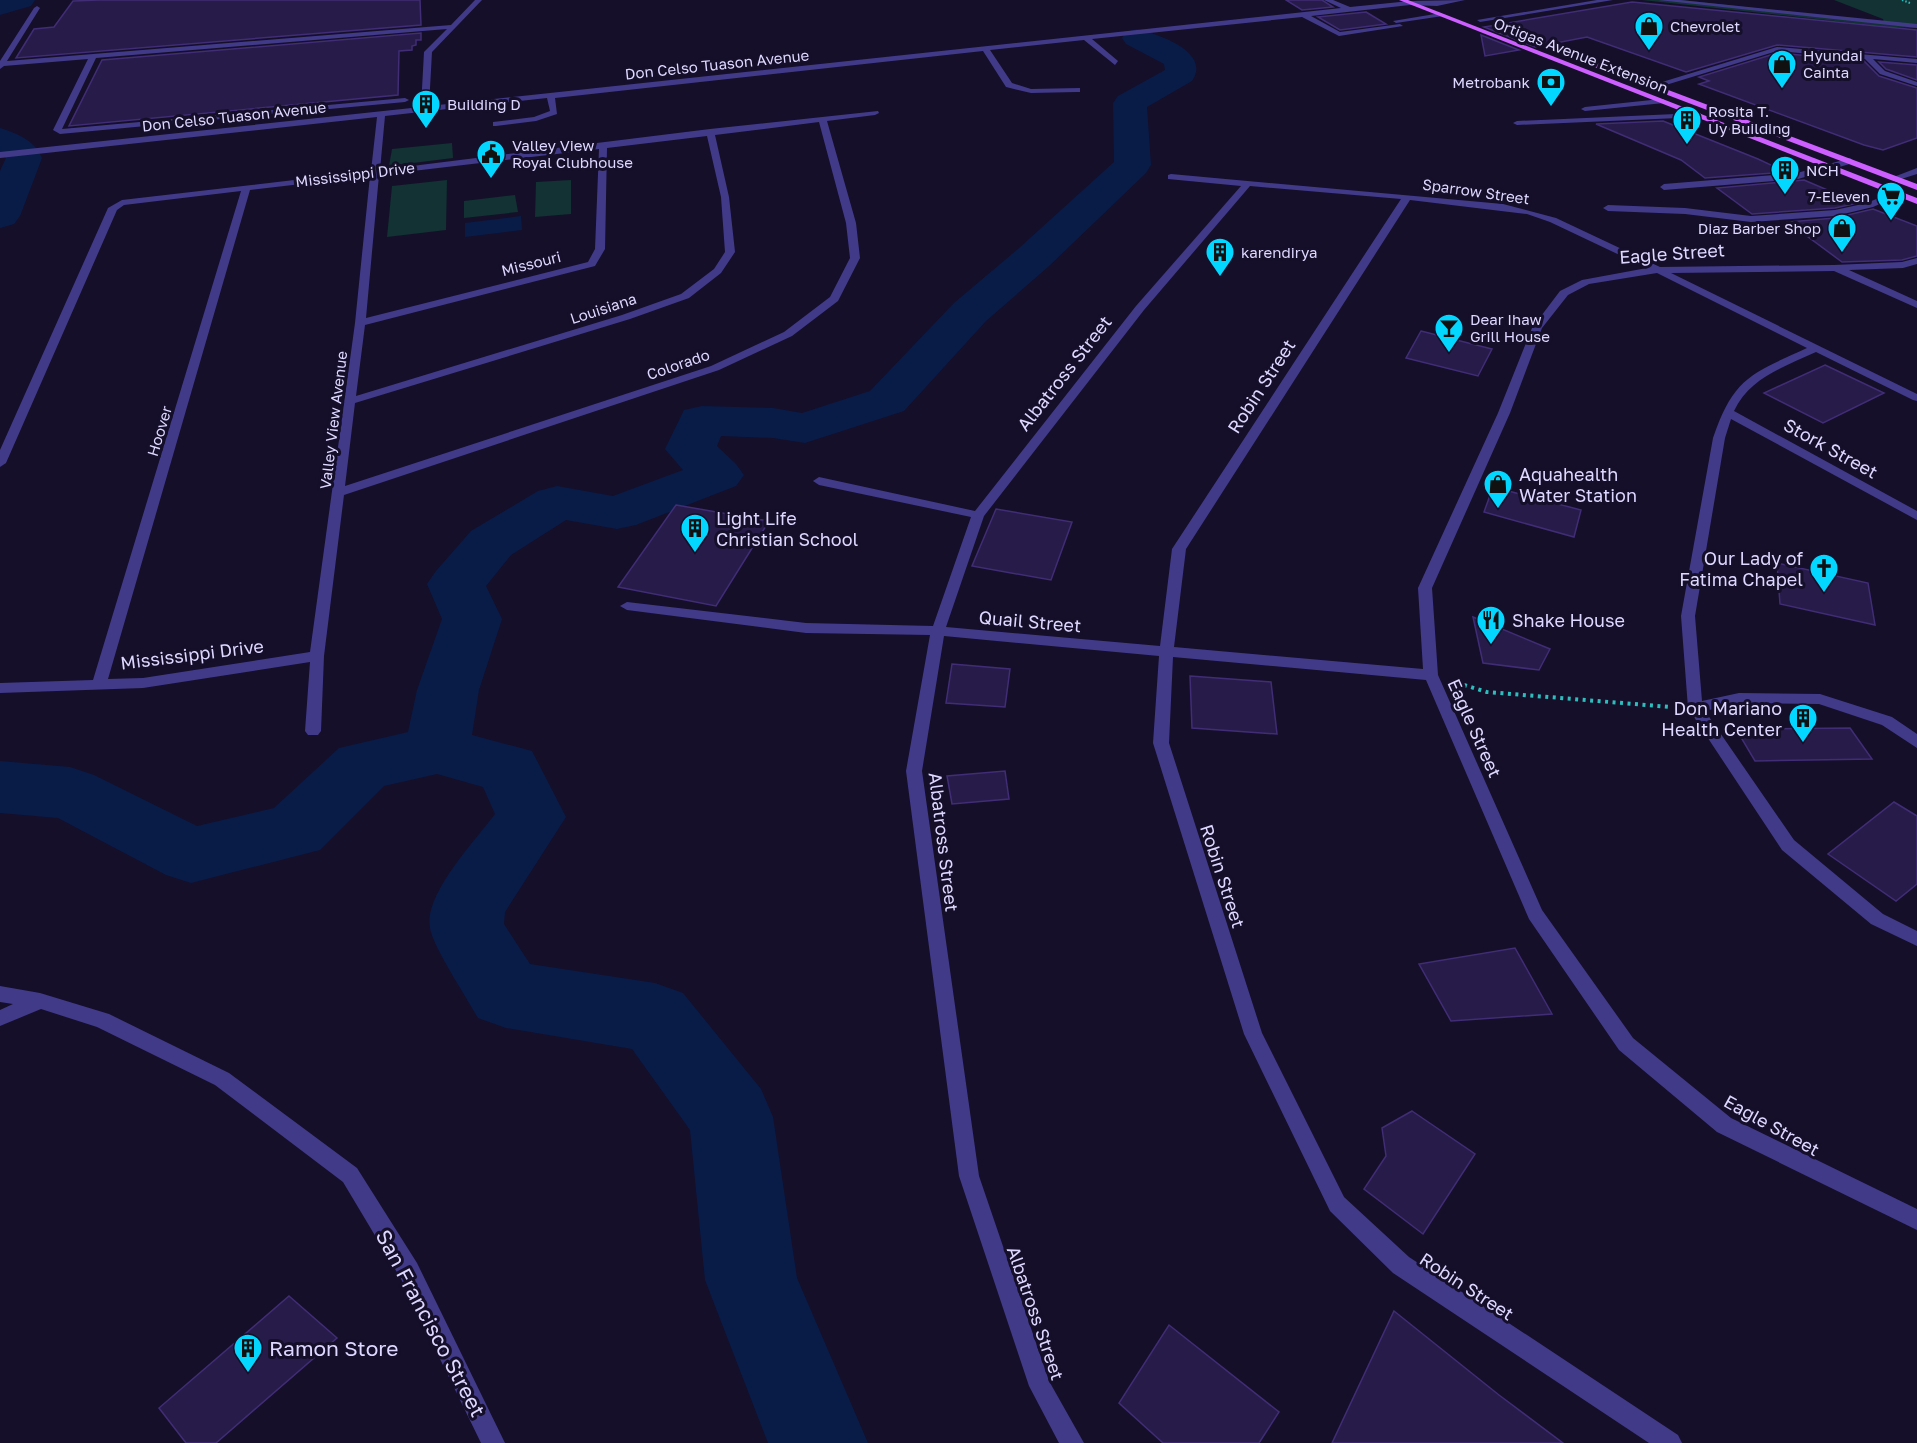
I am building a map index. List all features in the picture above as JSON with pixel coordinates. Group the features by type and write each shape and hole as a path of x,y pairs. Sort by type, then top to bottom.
{"main road":[{"name":"Ortigas Avenue Extension","path":"1402,0 1917,201"},
{"path":"1427,0 1458,12"},
{"name":"Ortigas Avenue Extension","path":"1469,16 1501,28"},
{"name":"Ortigas Avenue Extension","path":"1577,57 1917,187"}],"street":[{"path":"425,109 428,52 479,0"},
{"path":"1327,0 1350,10"},
{"name":"Don Celso Tuason Avenue","path":"0,155 550,95 617,92 985,48 1410,3 1437,4 1462,0"},
{"path":"1480,20 1610,0"},
{"path":"1661,0 1917,26"},
{"path":"1,65 37,8"},
{"path":"1304,15 1339,34 1442,15"},
{"path":"1,65 453,27"},
{"path":"1085,38 1115,63"},
{"path":"985,48 1009,85 1031,91 1077,90"},
{"path":"1653,86 1747,60 1777,49 1917,62"},
{"path":"93,57 57,130 68,132 425,99"},
{"path":"1867,57 1882,73 1917,84"},
{"path":"1747,60 1759,64"},
{"path":"600,98 617,92 820,74"},
{"path":"496,124 546,117 554,112 550,95"},
{"path":"1585,108 1661,101"},
{"name":"Valley View Avenue","path":"313,731 317,656 351,401 381,113"},
{"name":"Mississippi Drive","path":"0,463 5,439 113,208 122,203 875,113"},
{"path":"1517,123 1698,115"},
{"name":"Colorado","path":"340,492 715,368 788,334 834,299 855,258 851,223 822,118"},
{"path":"119,142 124,126"},
{"name":"Louisiana","path":"351,401 685,296 718,271 730,252 725,197 710,131"},
{"name":"Missouri","path":"360,323 592,264 600,249 603,144"},
{"path":"1664,187 1798,176 1850,161"},
{"path":"1895,178 1917,171"},
{"name":"Sparrow Street","path":"1171,177 1407,197 1530,212 1658,270 1917,398"},
{"name":"Albatross Street","path":"1072,1443 1040,1386 969,1176 914,771 938,631 978,515 1140,308 1247,184"},
{"name":"Hoover","path":"99,684 247,188"},
{"path":"1608,208 1685,211 1751,219 1835,213 1870,205 1897,193"},
{"name":"Robin Street","path":"1407,197 1179,549 1166,652 1161,743 1253,1034 1337,1204 1401,1265 1670,1443"},
{"name":"Eagle Street","path":"1917,261 1903,265 1834,268 1658,270 1586,282 1564,293 1537,328 1504,413 1425,588 1431,675 1535,914 1626,1044 1724,1125 1917,1220"},
{"path":"1834,268 1917,305"},
{"path":"1816,348 1775,367 1744,386 1727,412 1719,438 1688,616 1695,708 1788,845 1877,919 1917,939"},
{"name":"Stork Street","path":"1727,412 1917,516"},
{"path":"819,481 978,515"},
{"name":"Quail Street","path":"627,606 806,628 938,631 1431,675"},
{"name":"Mississippi Drive","path":"0,688 143,683 317,656"},
{"path":"1695,708 1739,698 1820,699 1887,721 1917,742"},
{"name":"San Francisco Street","path":"0,994 40,1001 102,1020 222,1079 350,1175 409,1271 493,1443"},
{"path":"0,1018 40,1001"}],"path":[{"path":"1431,675 1487,692 1695,708"}],"green space":[{"path":"1642,0 1681,0 1884,22 1883,19 1834,0 1917,0 1917,28 1890,27"},
{"path":"452,143 453,158 389,166 392,149"},
{"path":"447,180 446,230 387,237 392,186"},
{"path":"571,180 571,214 535,217 536,182"},
{"path":"515,195 518,212 464,218 464,201"}],"water":[{"path":"521,216 522,230 465,237 465,223"}],"building":[{"path":"420,0 421,25 16,58 34,29 54,27 73,1"},
{"path":"1286,0 1322,0 1333,7 1302,10"},
{"path":"1632,2 1917,30 1917,57 1777,45 1686,72 1587,37 1535,47 1484,27"},
{"path":"1366,12 1386,24 1340,30 1318,17"},
{"path":"421,33 421,40 416,40 416,45 412,46 412,50 399,51 398,95 69,126 102,60"},
{"path":"1481,35 1519,50 1485,56"},
{"path":"1777,53 1864,61 1879,76 1917,88 1917,138 1883,150 1699,84 1709,81 1699,77"},
{"path":"1879,62 1917,65 1917,80 1886,69"},
{"name":"Rosita T. Uy Building","path":"1663,121 1786,172 1705,178 1681,160 1596,124"},
{"name":"NCH","path":"1804,180 1858,203 1835,208 1752,214 1717,188"},
{"path":"1873,209 1917,226 1917,256 1902,260 1842,262 1788,222 1835,218"},
{"name":"Dear Ihaw Grill House","path":"1421,331 1492,349 1478,376 1406,358"},
{"path":"1825,365 1884,393 1823,423 1764,393"},
{"path":"1493,487 1581,510 1574,537 1484,512"},
{"name":"Light Life Christian School","path":"676,505 769,521 716,606 618,587"},
{"path":"996,509 1072,522 1051,580 972,566"},
{"name":"Our Lady of Fatima Chapel","path":"1777,563 1868,583 1875,625 1780,604"},
{"path":"1473,617 1550,649 1539,670 1483,663"},
{"path":"952,664 1010,669 1005,707 946,703"},
{"path":"1190,676 1271,682 1277,734 1192,728"},
{"name":"Don Mariano Health Center","path":"1850,728 1872,759 1755,761 1736,729"},
{"path":"1005,771 1009,799 952,804 947,776"},
{"path":"1894,802 1917,816 1917,884 1896,901 1828,854"},
{"path":"1515,948 1552,1014 1451,1021 1419,964"},
{"path":"1412,1111 1475,1154 1423,1234 1364,1189 1386,1156 1382,1128"},
{"name":"Ramon Store","path":"289,1296 337,1338 216,1443 186,1443 159,1408"},
{"path":"1394,1311 1499,1395 1563,1443 1332,1443"},
{"path":"1169,1325 1279,1412 1259,1443 1163,1443 1119,1403"}],"waterway":[{"path":"0,6 21,0"},
{"path":"437,750 448,690 472,619 456,584 491,543 557,502 617,513 718,475 690,449 702,421 773,423 805,428 887,401 970,312 1033,258 1133,165 1130,103 1181,74 1180,59 1137,38"},
{"path":"0,139 22,153 24,158 0,216"},
{"path":"0,787 70,793 191,855 295,831 363,766 437,750"},
{"path":"437,750 508,769 531,817 468,907 467,929 506,994 655,1018 731,1117 751,1280 818,1443"}],"place":[{"name":"Chevrolet","path":"1649,52"},
{"name":"Hyundai Cainta","path":"1782,90"},
{"name":"Metrobank","path":"1551,108"},
{"name":"Building D","path":"426,130"},
{"name":"Rosita T. Uy Building","path":"1687,146"},
{"name":"Valley View Royal Clubhouse","path":"491,180"},
{"name":"NCH","path":"1785,196"},
{"name":"7-Eleven","path":"1891,222"},
{"name":"Diaz Barber Shop","path":"1842,254"},
{"name":"karendirya","path":"1220,278"},
{"name":"Dear Ihaw Grill House","path":"1449,354"},
{"name":"Aquahealth Water Station","path":"1498,510"},
{"name":"Light Life Christian School","path":"695,554"},
{"name":"Our Lady of Fatima Chapel","path":"1824,594"},
{"name":"Shake House","path":"1491,646"},
{"name":"Don Mariano Health Center","path":"1803,744"},
{"name":"Ramon Store","path":"248,1374"}]}
